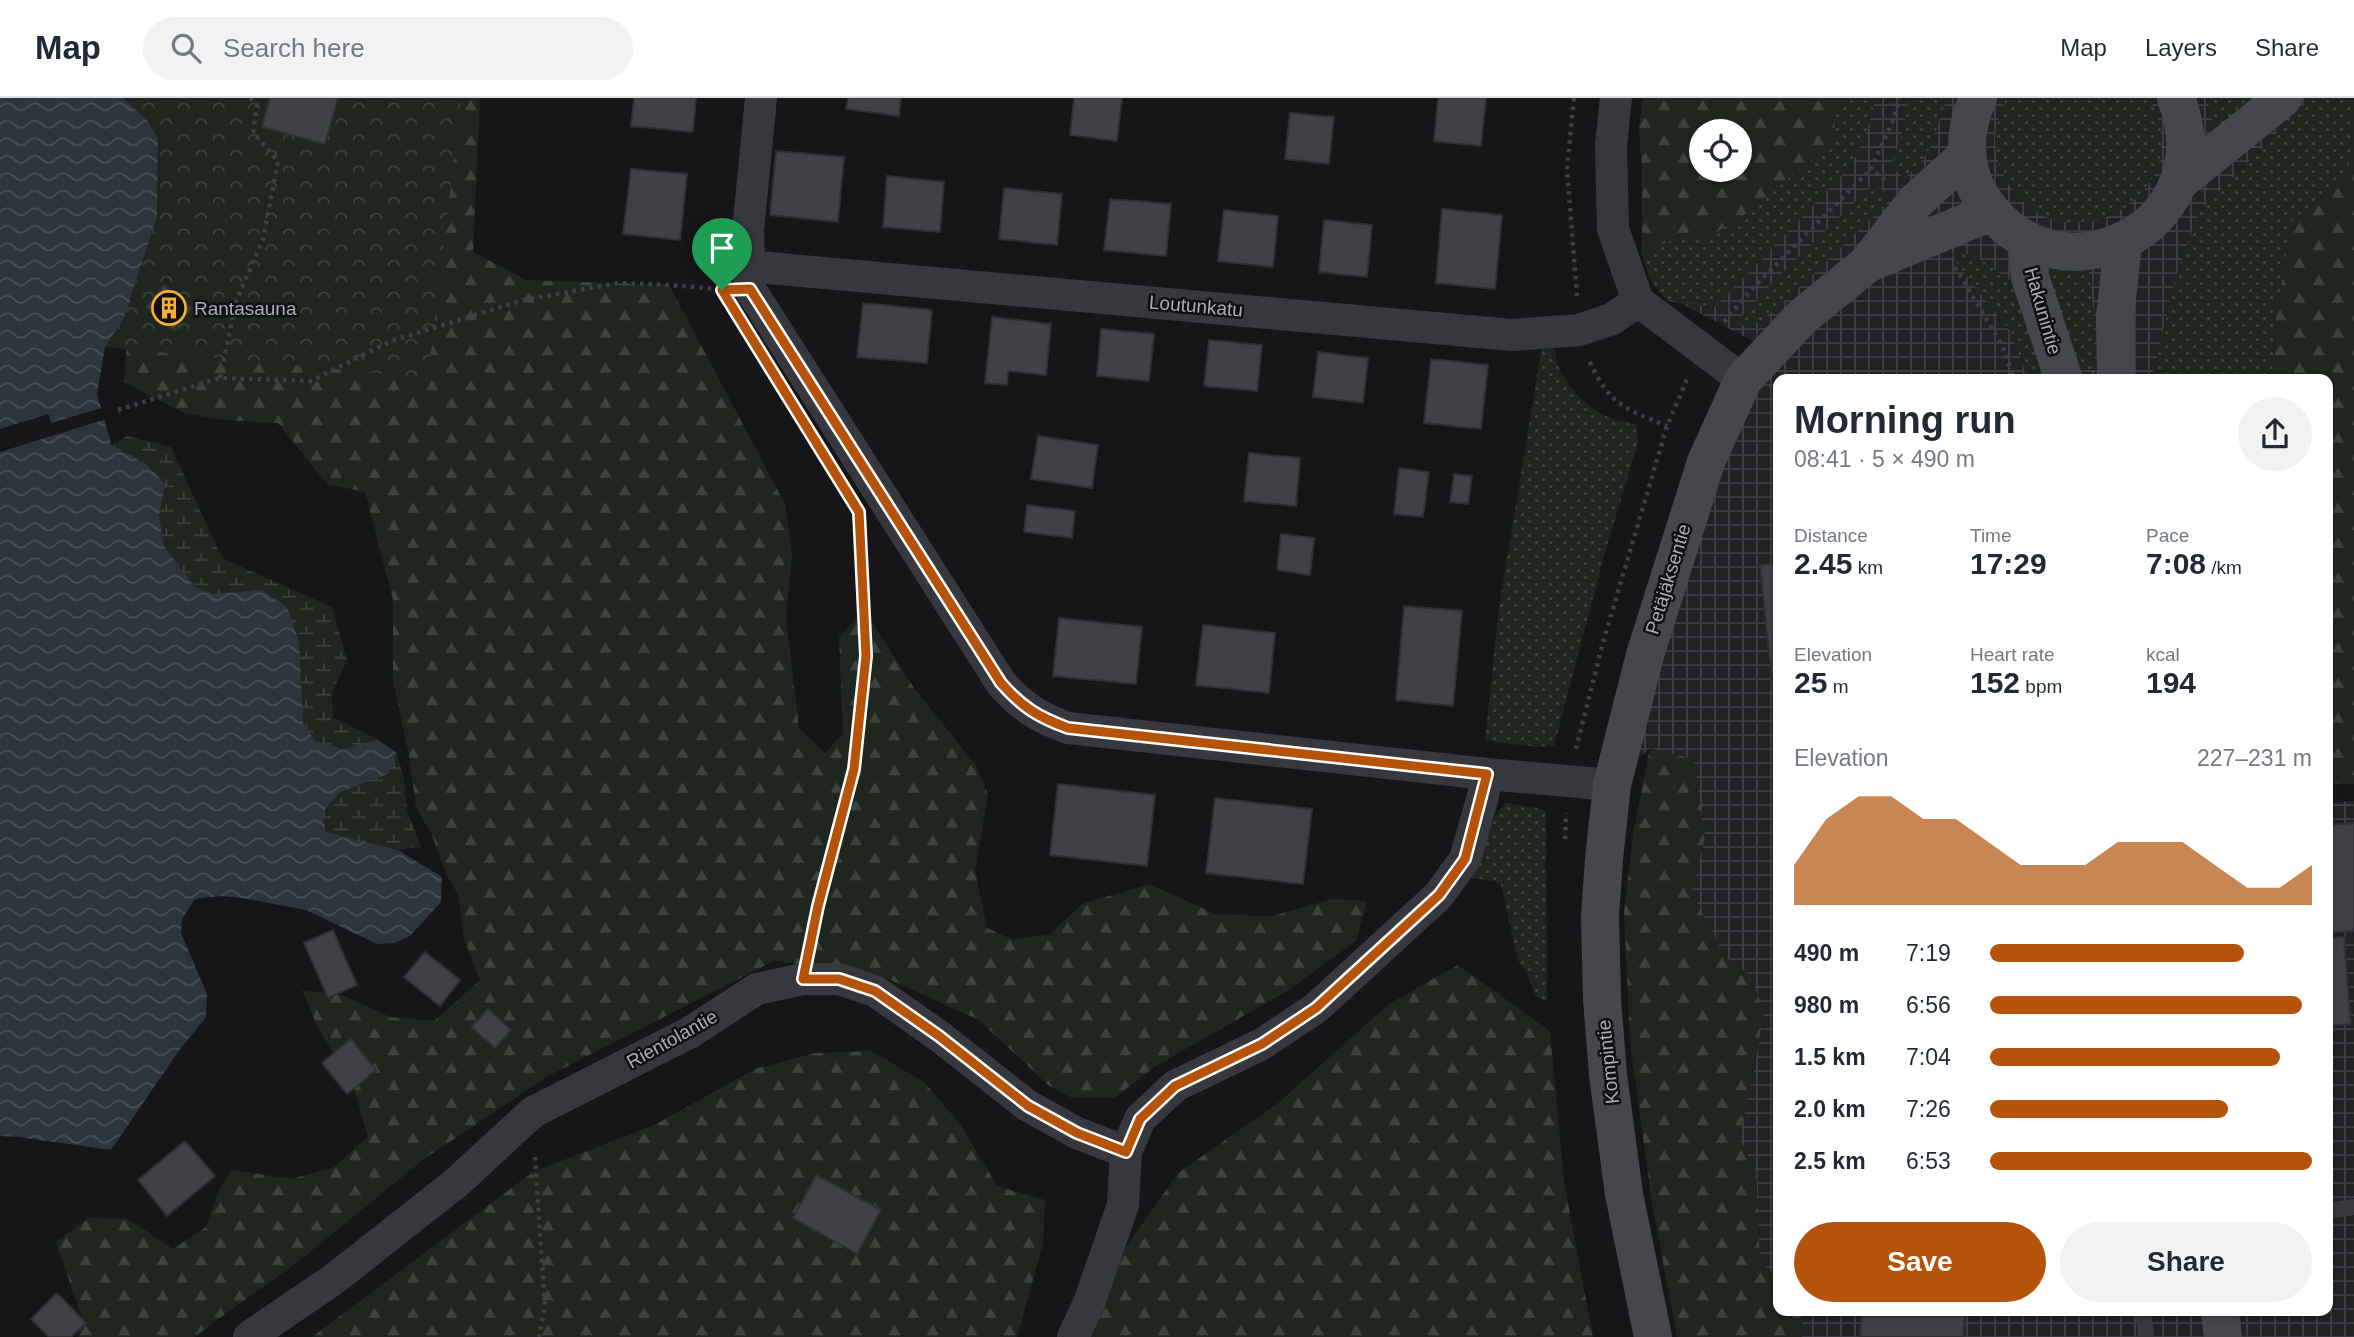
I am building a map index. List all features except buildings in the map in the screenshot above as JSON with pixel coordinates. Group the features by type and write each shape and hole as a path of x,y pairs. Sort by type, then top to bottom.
{"street":[{"path":"761,98 748,231 734,272 750,289 1001,683 1019,703 1044,719 1068,728 1612,785"},
{"path":"1616,98 1611,145 1613,229 1638,301 1743,380"},
{"path":"1978,98 1969,117 1967,155 1974,185 1991,212 2007,229 2027,241 2058,251 2091,252 2123,243 2146,228 2166,207 2179,182 2186,150 2183,118 2176,98"},
{"path":"2179,182 2283,98"},
{"name":"Petäjäksentie","path":"1612,785 1645,655 1676,552 1706,462 1743,380 1802,317 1867,264 1914,203 1967,155"},
{"name":"Petäjäksentie","path":"1867,264 1991,212"},
{"name":"Hakunintie","path":"2027,241 2029,276 2062,374"},
{"path":"2116,374 2115,317 2123,243"},
{"name":"Loutunkatu","path":"734,272 1512,335 1579,330 1612,319 1638,301"},
{"path":"1073,1337 1089,1303 1123,1205 1126,1152 1140,1119 1175,1086 1262,1044 1316,1008 1439,895 1465,859 1487,774"},
{"name":"Kompintie","path":"1612,785 1600,917 1603,1012 1608,1075 1624,1194 1653,1337"},
{"name":"Rientolantie","path":"249,1337 334,1279 456,1183 533,1112 689,1033 757,989 803,979 839,979 875,991 939,1036 1028,1106 1077,1133 1126,1152"},
{"path":"2221,1316 2223,1337"}],"lane":[{"path":"2333,1210 2354,1207"},
{"path":"2144,1316 2146,1337"}],"path":[{"path":"220,378 236,302 263,239 278,161 253,133 257,106 250,98"},
{"path":"1574,98 1567,169 1579,330 1599,383 1606,391 1620,406 1667,426"},
{"path":"118,410 220,378 311,381 391,341 538,297 618,283 722,290 734,272"},
{"path":"803,979 818,906 854,769 866,656 859,525"},
{"path":"533,1112 544,1306 539,1337"}],"shaded area":[{"path":"1643,98 2311,98 2199,212 2174,282 2153,374 1773,374 1773,1276 1760,1259 1756,1172 1739,1138 1764,1011 1750,975 1725,957 1691,891 1705,838 1650,748 1612,785 1645,655 1770,350 1680,303 1669,301 1658,291 1649,275 1642,253 1639,129"},
{"path":"2354,801 2354,1337 1802,1337 1801,1316 2333,1316 2333,803"}],"green space":[{"path":"123,98 461,98 428,378 105,347 124,318 157,217 158,138 147,120"},
{"path":"364,98 480,98 473,252 526,280 669,285 785,504 792,555 786,618 799,728 825,753 843,733 839,637 864,610 914,688 975,764 988,794 975,870 987,928 1013,940 1050,934 1082,904 1149,884 1218,915 1273,916 1332,899 1367,901 1356,941 1287,991 1156,1066 1114,1098 1072,1098 1048,1085 979,1020 877,974 774,961 550,1075 424,1159 299,1261 194,1337 78,1337 82,1318 56,1242 89,1218 128,1219 173,1249 206,1227 219,1190 232,1170 291,1179 333,1168 368,1137 352,1082 318,1028 302,990 345,996 390,1017 434,1021 480,980 464,939 458,895 445,872 432,835 416,807 409,756 393,680 393,600 365,492 327,484 278,423 223,420 184,413 124,382 128,322"},
{"path":"1643,98 1839,98 1831,147 1793,174 1758,206 1709,237 1676,238 1642,253 1639,129"},
{"path":"1839,98 1876,98 1868,129 1851,166 1716,306 1674,301 1659,292 1642,253 1676,238 1709,237 1831,147"},
{"path":"1909,98 1948,98 1928,151 1915,169 1904,178 1891,166 1901,137"},
{"path":"2007,98 2149,98 2161,135 2157,167 2141,194 2116,213 2085,222 2053,219 2024,203 2001,170 1995,134 1999,115"},
{"path":"2253,98 2213,133 2212,114 2207,100"},
{"path":"2311,98 2354,98 2354,153 2343,179 2293,220 2277,308 2272,374 2153,374 2174,282 2199,212"},
{"path":"2354,153 2354,784 2333,784 2333,374 2272,374 2277,308 2293,220 2343,179"},
{"path":"1878,186 1891,199 1796,291 1759,322 1740,326 1741,317 1777,278 1868,189"},
{"path":"1960,252 1977,257 2011,281 2045,374 2026,374 2011,332 1959,267 1952,254"},
{"path":"2041,265 2089,272 2094,314 2095,370 2081,370"},
{"path":"1542,347 1555,348 1556,359 1565,380 1590,406 1610,418 1637,424 1638,443 1604,556 1554,746 1536,747 1485,740 1499,607"},
{"path":"127,436 171,447 222,558 332,607 347,660 332,693 333,717 397,753 404,779 407,811 421,847 398,850 272,836 112,446"},
{"path":"1650,748 1694,759 1705,838 1691,891 1725,957 1750,975 1764,1011 1739,1138 1756,1172 1760,1259 1773,1276 1773,1316 1801,1316 1802,1337 1677,1337 1652,1203 1630,1041 1624,913 1633,834"},
{"path":"1505,803 1546,811 1547,1001 1536,997 1518,960 1501,885 1495,881 1471,878 1488,826"},
{"path":"1458,965 1550,1031 1564,1182 1593,1337 1088,1337 1104,1278 1178,1173 1278,1103 1389,1004"},
{"path":"871,1051 924,1082 961,1125 997,1186 1045,1200 1043,1244 1017,1337 312,1337 533,1172 656,1124 755,1069 815,1053"}],"water":[{"path":"0,98 123,98 147,120 158,138 157,217 124,318 105,347 97,394 112,446 145,463 165,484 159,515 164,546 194,586 213,594 262,590 287,607 299,641 303,722 315,741 342,749 378,740 397,753 388,774 340,792 322,813 326,832 398,850 442,877 441,902 410,936 395,943 377,944 306,910 242,898 221,896 195,899 182,919 181,933 207,994 206,1017 178,1052 111,1150 0,1136"}],"pier":[{"path":"102,408 106,419 0,452 0,429 48,414 51,423"}],"place":[{"name":"Rantasauna","path":"169,308"}],"route":[{"path":"750,289 1001,683 1019,703 1044,719 1068,728 1487,774 1465,859 1439,895 1316,1008 1262,1044 1175,1086 1140,1119 1126,1152 1077,1133 1028,1106 939,1036 875,991 839,979 803,979 818,906 854,769 866,656 859,512 722,290 750,289"}]}
